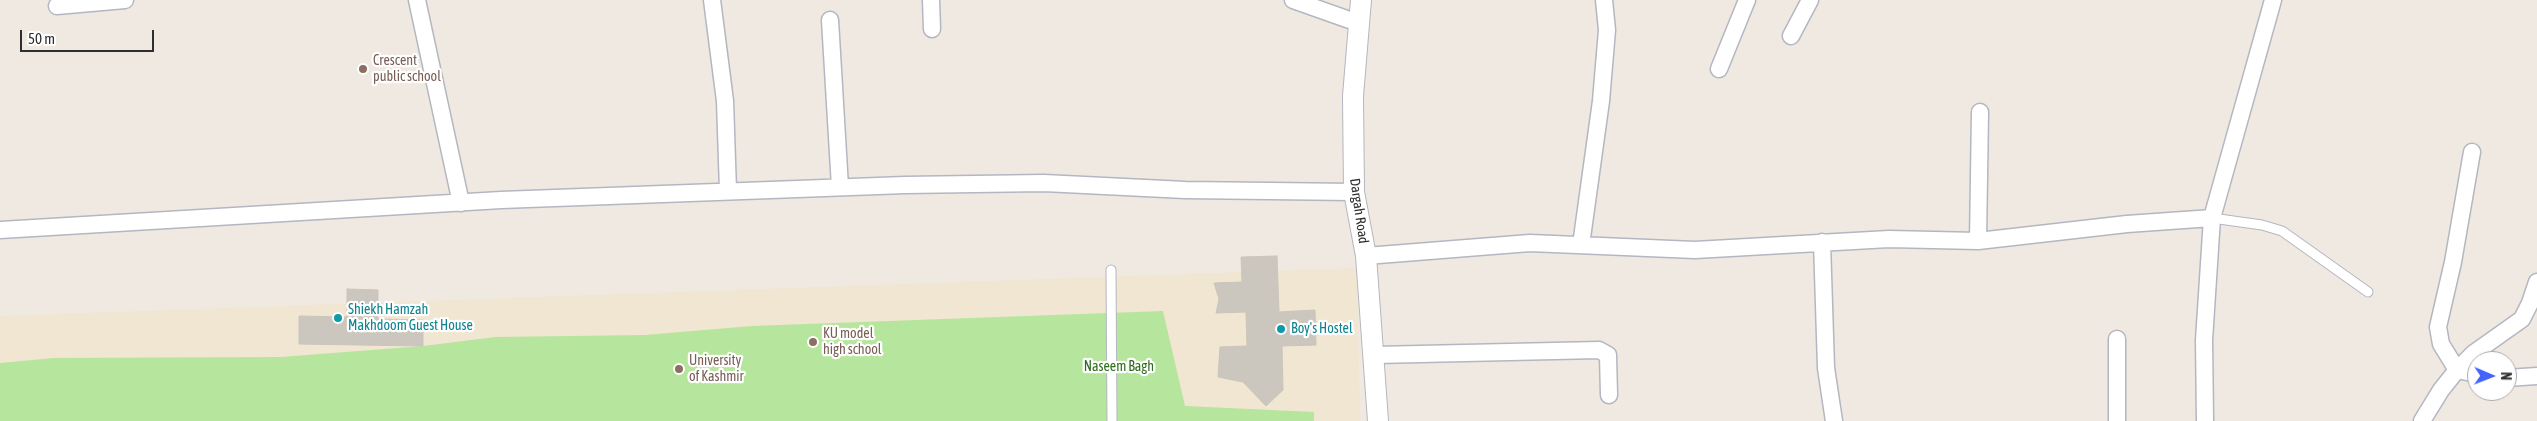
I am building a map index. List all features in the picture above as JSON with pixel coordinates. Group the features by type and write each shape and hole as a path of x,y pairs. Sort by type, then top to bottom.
{"street":[{"path":"58,6 125,0"},
{"path":"416,0 461,203"},
{"path":"712,0 725,101 728,191"},
{"path":"931,0 932,29"},
{"path":"1294,0 1358,23"},
{"name":"Dargah Road","path":"1361,0 1353,96 1354,192 1366,256 1375,355 1378,421"},
{"path":"1581,245 1601,101 1607,30 1604,0"},
{"path":"1718,68 1747,0"},
{"path":"1791,36 1810,0"},
{"path":"2205,421 2204,340 2212,218 2273,0"},
{"path":"830,20 840,187"},
{"path":"1978,241 1980,112"},
{"path":"2467,372 2457,370 2440,344 2438,327 2453,262 2472,152"},
{"path":"0,230 461,203 840,187 1044,183 1185,190 1354,192"},
{"path":"1366,256 1530,244 1695,250 1889,239 1978,241 2127,224 2212,218"},
{"path":"1822,242 1826,368 1834,421"},
{"path":"2422,421 2441,390 2457,370 2474,353 2522,319 2530,304 2537,282"},
{"path":"2117,421 2118,339"},
{"path":"1375,355 1599,350 1608,355 1609,395"},
{"path":"2517,377 2537,376"}],"lane":[{"path":"2212,218 2262,225 2282,231 2368,292"},
{"path":"1111,270 1112,421"}],"shaded area":[{"name":"University of Kashmir","path":"1357,268 1360,421 0,421 0,316"}],"green space":[{"name":"Naseem Bagh","path":"1163,311 1185,406 1314,412 1314,421 0,421 0,363 54,358 281,357 423,346 496,337 645,335 752,326"}],"building":[{"name":"Boy's Hostel","path":"1277,256 1279,312 1315,310 1316,345 1282,346 1283,390 1266,406 1243,382 1218,377 1220,347 1247,346 1246,312 1216,313 1219,299 1214,283 1242,282 1241,257"},
{"name":"Shiekh Hamzah Makhdoom Guest House","path":"347,289 378,290 378,319 423,320 423,346 299,344 299,316 347,317"}],"place":[{"name":"Crescent public school","path":"363,69"},
{"name":"Shiekh Hamzah Makhdoom Guest House","path":"338,318"},
{"name":"Boy's Hostel","path":"1281,329"},
{"name":"KU model high school","path":"813,342"},
{"name":"University of Kashmir","path":"679,369"}]}
